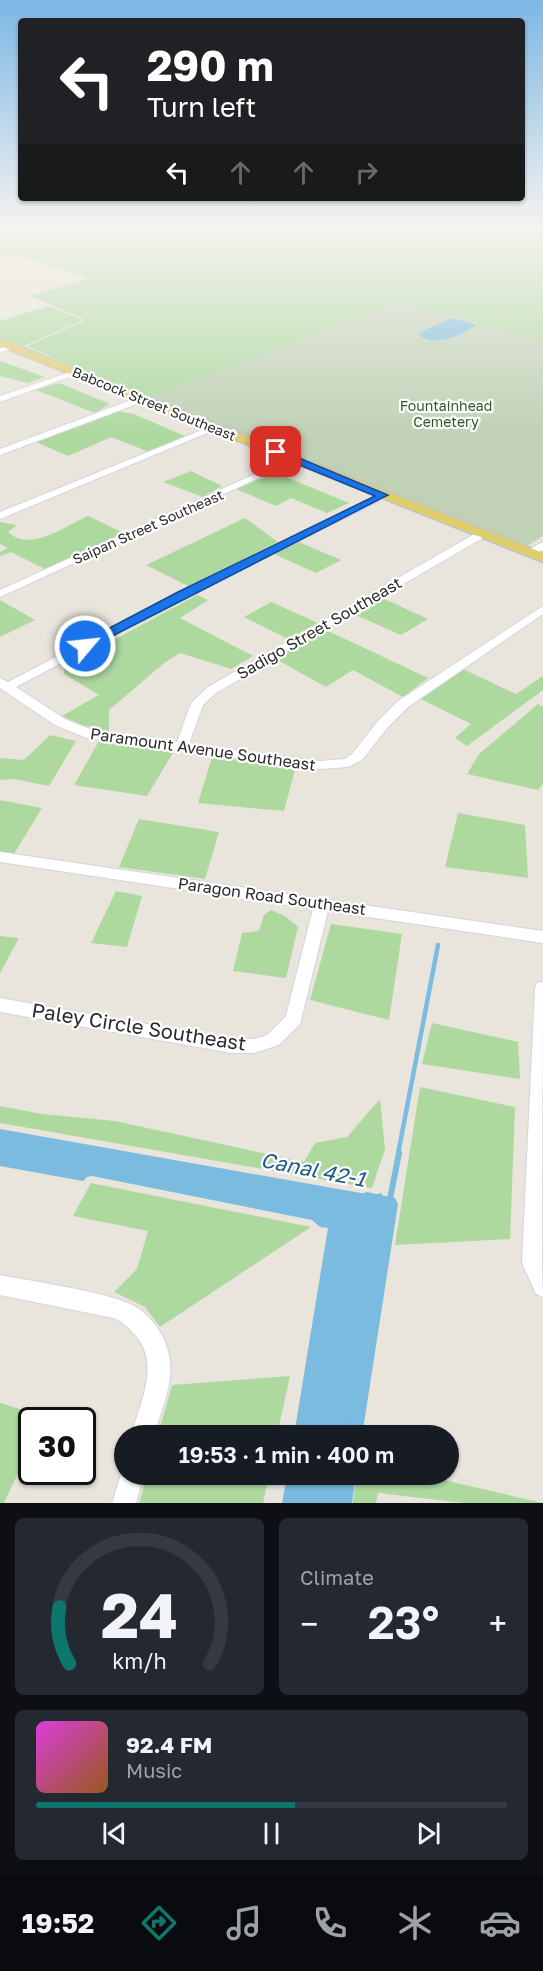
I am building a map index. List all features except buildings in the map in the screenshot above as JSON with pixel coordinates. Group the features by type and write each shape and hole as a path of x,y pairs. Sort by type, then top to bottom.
{"main road":[{"name":"Babcock Street Southeast","path":"4,346 543,558"}],"street":[{"path":"0,399 76,373"},
{"path":"0,452 142,399"},
{"path":"0,516 215,428"},
{"name":"Saipan Street Southeast","path":"0,594 295,459"},
{"path":"4,685 383,495"},
{"name":"Sadigo Street Southeast","path":"182,746 197,703 212,690 482,534"},
{"path":"530,553 543,545"},
{"name":"Paramount Avenue Southeast","path":"4,685 60,722 92,735 320,765 348,763 357,757 383,724 403,704 543,609"},
{"name":"Paragon Road Southeast","path":"0,857 543,937"},
{"name":"Paley Circle Southeast","path":"0,1005 232,1046 254,1046 273,1040 294,1019 322,904"},
{"path":"543,988 532,1263 543,1287"},
{"path":"0,1285 113,1308 131,1315 158,1349 159,1378 145,1425"},
{"path":"124,1503 129,1485"}],"shaded area":[{"path":"0,295 33,295 0,305"}],"green space":[{"path":"543,295 543,342 399,302 147,399 27,346 86,320 30,296"},
{"name":"Fountainhead Cemetery","path":"399,302 543,342 543,536 526,547 147,399"},
{"path":"48,306 83,320 24,346 42,354 0,338 0,321"},
{"path":"0,361 45,377 28,383 0,376"},
{"path":"59,383 110,404 95,413 36,390"},
{"path":"118,411 134,414 185,436 149,452 111,437 68,456 36,442"},
{"path":"191,471 222,486 203,497 163,482"},
{"path":"276,473 349,503 327,513 291,498 276,506 236,489"},
{"path":"88,516 124,533 45,569 11,552 0,556 0,552 8,548 0,544 0,522 17,525 8,532 17,538 27,540 48,536"},
{"path":"245,518 278,542 190,587 146,565"},
{"path":"299,542 341,560 316,573 274,554"},
{"path":"197,595 208,600 180,618 253,656 231,669 180,653 163,664 109,710 109,732 79,724 62,716 99,695 64,674 64,667"},
{"path":"380,597 428,619 401,635 351,613"},
{"path":"0,600 35,620 0,637"},
{"path":"271,602 318,623 288,639 244,617"},
{"path":"324,629 428,678 403,697 353,670 326,687 274,658"},
{"path":"463,669 516,694 543,676 543,690 467,746 455,738 471,724 421,699"},
{"path":"538,704 543,707 543,784 538,790 467,774 479,754"},
{"path":"50,735 76,741 49,786 14,779 0,780 0,758 24,760"},
{"path":"99,741 174,751 147,796 74,785"},
{"path":"212,757 296,766 284,811 198,803"},
{"path":"0,800 42,808 14,854 0,852"},
{"path":"458,813 525,825 528,878 445,867"},
{"path":"139,819 219,832 205,879 119,867"},
{"path":"116,891 142,896 127,947 91,943"},
{"path":"271,910 285,916 298,927 286,978 233,971 242,933 259,931 264,915"},
{"path":"331,924 402,934 389,1020 310,1000"},
{"path":"0,936 19,938 0,973"},
{"path":"432,1023 518,1042 520,1079 422,1064"},
{"path":"420,1087 515,1107 510,1239 395,1245"},
{"path":"380,1099 385,1149 372,1188 0,1123 0,1106 42,1114 115,1121 304,1162 315,1143 347,1137"},
{"path":"91,1183 311,1227 160,1327 145,1307 114,1292 137,1269 148,1231 73,1216"},
{"path":"290,1376 279,1425 161,1425 172,1385"},
{"path":"0,1403 18,1408 18,1473 4,1503 0,1503"},
{"path":"459,1484 543,1503 465,1503 378,1493 376,1503 353,1503 355,1485"},
{"path":"144,1485 267,1485 263,1503 139,1503"}],"water":[{"path":"452,318 476,325 447,339 430,340 418,333"},
{"path":"0,1129 372,1195 382,1193 348,1425 296,1425 328,1228 320,1227 312,1220 92,1176 83,1181 0,1166"},
{"path":"285,1485 340,1485 337,1503 282,1503"}],"waterway":[{"path":"398,1154 438,945"},
{"path":"389,1204 399,1153"},
{"name":"Canal 42-1","path":"354,1425 389,1204 367,1200"},
{"name":"Canal 42-1","path":"341,1503 344,1485"}],"route":[{"path":"85,646 383,495 276,452"}]}
